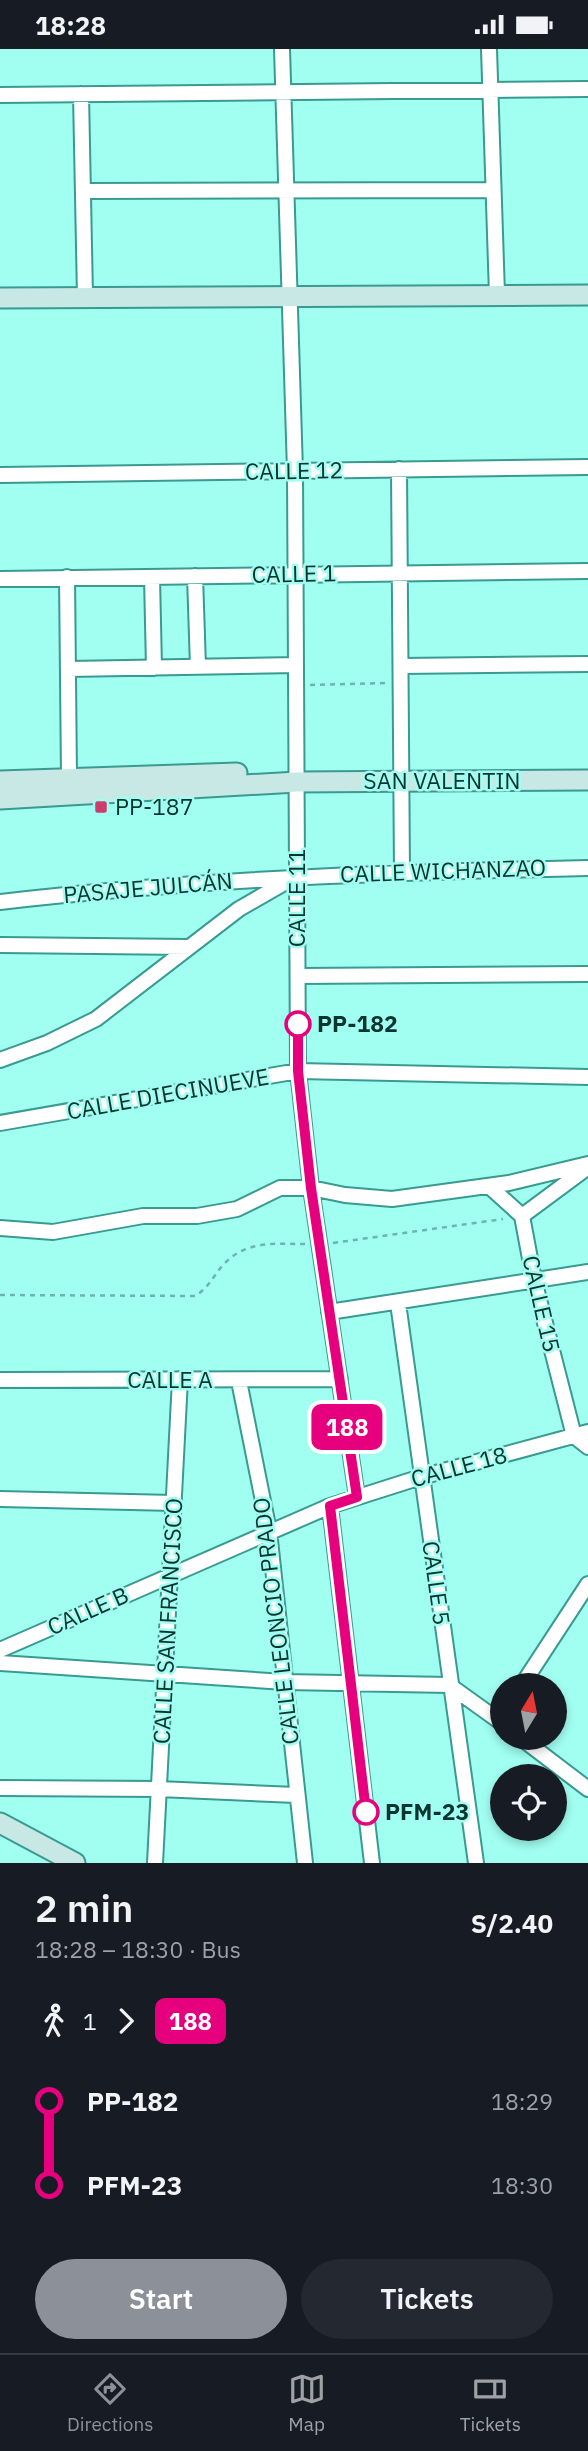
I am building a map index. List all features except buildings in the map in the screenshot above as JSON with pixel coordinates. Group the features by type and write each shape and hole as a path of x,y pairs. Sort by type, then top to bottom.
{"main road":[{"path":"0,297 588,295"},
{"name":"SAN VALENTIN","path":"297,776 588,768"},
{"name":"SAN VALENTIN","path":"401,775 588,780"},
{"path":"0,781 297,776"},
{"path":"0,799 297,776"},
{"path":"0,1823 75,1863"}],"street":[{"name":"CALLE 11","path":"282,49 295,471 298,1071 311,1188 357,1497"},
{"path":"489,49 497,295"},
{"path":"0,95 588,89"},
{"path":"81,94 85,297"},
{"path":"83,191 493,190"},
{"name":"CALLE 12","path":"0,475 588,467"},
{"path":"399,469 402,871"},
{"name":"CALLE 1","path":"0,579 588,572"},
{"path":"195,576 198,667"},
{"path":"67,577 69,778"},
{"path":"152,577 153,668"},
{"path":"401,666 588,664"},
{"path":"68,669 296,665"},
{"name":"CALLE WICHANZAO","path":"297,876 402,871 588,868"},
{"path":"0,1061 47,1043 96,1019 239,909 297,876"},
{"name":"PASAJE JULCÁN","path":"0,902 133,887 297,876"},
{"path":"0,945 189,947"},
{"path":"298,976 588,974"},
{"name":"CALLE DIECINUEVE","path":"0,1123 298,1071 588,1077"},
{"path":"489,1185 522,1216 588,1166"},
{"path":"0,1229 53,1232 143,1216 197,1216 237,1209 280,1188 311,1188 345,1195 392,1199 489,1185 588,1166"},
{"name":"CALLE 15","path":"522,1216 534,1280 581,1434"},
{"path":"329,1312 588,1272"},
{"name":"CALLE 5","path":"398,1303 449,1685 476,1863"},
{"name":"CALLE A","path":"0,1380 340,1379"},
{"name":"CALLE SAN FRANCISCO","path":"155,1863 180,1380"},
{"name":"CALLE LEONCIO PRADO","path":"239,1381 269,1531 305,1863"},
{"path":"581,1434 588,1447"},
{"name":"CALLE 18","path":"330,1506 421,1477 581,1434"},
{"path":"0,1499 174,1503"},
{"path":"330,1506 372,1863"},
{"name":"CALLE B","path":"0,1650 330,1506"},
{"path":"530,1673 588,1584"},
{"path":"0,1664 285,1682 449,1685 490,1713"},
{"path":"537,1750 588,1789"},
{"path":"0,1789 159,1789 296,1795"}],"path":[{"path":"296,686 401,683"},
{"path":"0,1295 195,1296 205,1290 226,1263 260,1243 320,1244 522,1216"}],"bus line":[{"name":"188","path":"298,1024 298,1071 311,1188 357,1497 330,1506 366,1812"}],"place":[{"name":"PP-187","path":"101,807"},
{"name":"PP-182","path":"298,1024"},
{"name":"PFM-23","path":"366,1812"}]}
